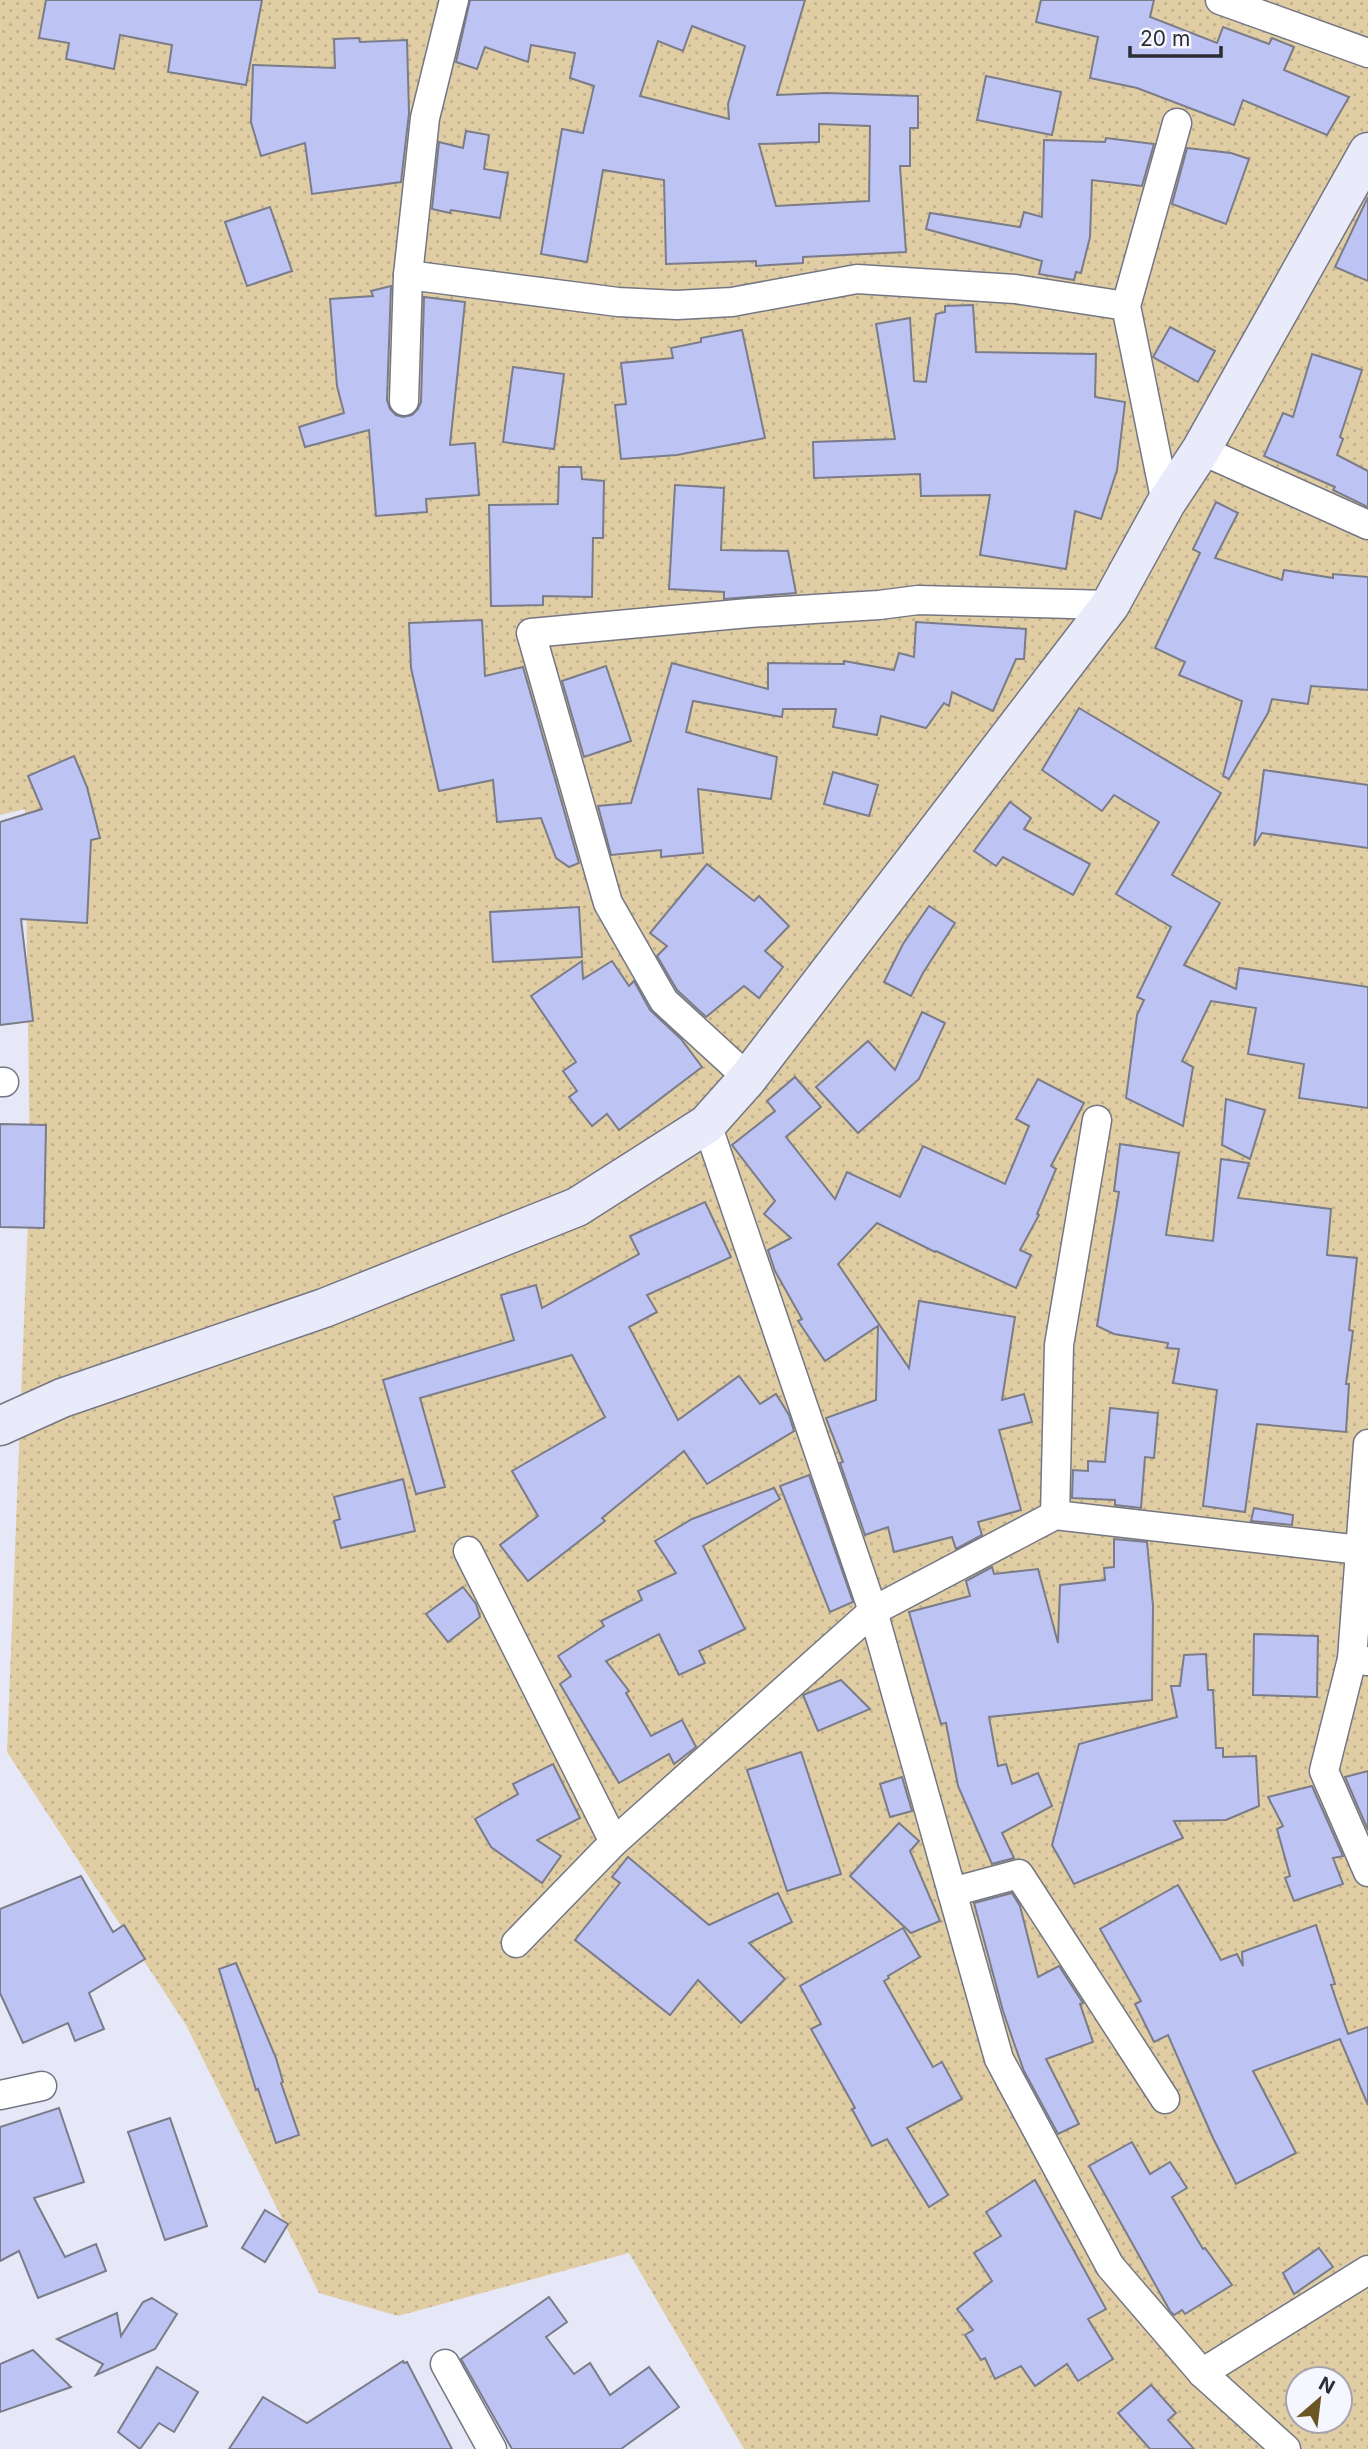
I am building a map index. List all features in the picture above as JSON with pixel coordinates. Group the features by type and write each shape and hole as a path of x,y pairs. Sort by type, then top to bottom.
{"main road":[{"path":"0,1426 62,1398 324,1308 577,1207 707,1124 748,1078 1110,605 1166,503 1201,450 1368,152"}],"street":[{"path":"404,401 408,275 425,118 454,0"},
{"path":"1220,0 1368,53"},
{"path":"1166,503 1126,306 1177,123"},
{"path":"408,275 618,302 677,305 732,302 857,279 1015,289 1126,306"},
{"path":"1201,450 1368,525"},
{"path":"748,1078 664,1002 608,903 531,633 918,600 1110,605"},
{"path":"1055,1515 1059,1345 1097,1120"},
{"path":"707,1124 873,1611 999,2059 1110,2266 1202,2373 1286,2449"},
{"path":"1368,1444 1360,1550 1360,1660 1324,1771 1368,1871"},
{"path":"516,1943 614,1842 873,1611 1055,1515 1360,1550"},
{"path":"468,1550 614,1842"},
{"path":"952,1892 1019,1874 1166,2099"},
{"path":"0,2095 42,2086"},
{"path":"1202,2373 1368,2270"},
{"path":"445,2364 492,2449"}],"shaded area":[{"path":"0,0 1368,0 1368,2449 744,2449 629,2253 398,2316 319,2293 186,2025 7,1752 30,1170 25,809 0,815"}],"building":[{"path":"46,0 262,0 246,85 168,72 172,45 120,35 114,69 66,59 69,43 39,38"},
{"path":"470,0 805,0 777,95 826,93 918,96 918,128 910,128 910,166 900,166 906,252 803,257 803,263 756,266 756,261 666,264 664,180 603,170 587,262 541,254 562,129 583,133 594,86 570,78 575,53 531,45 528,62 485,47 477,69 456,62","holes":["692,26 745,46 728,104 729,119 640,96 658,41 683,51","819,124 870,126 869,201 776,206 759,144 819,142"]},
{"path":"1041,0 1154,0 1150,17 1217,43 1223,27 1269,44 1272,38 1294,47 1284,70 1349,97 1327,135 1243,100 1234,125 1137,88 1090,78 1098,37 1036,22"},
{"path":"359,38 360,42 407,40 409,113 401,182 312,194 305,143 261,156 251,122 253,65 335,68 334,39"},
{"path":"986,76 1061,92 1052,135 977,120"},
{"path":"466,131 489,135 484,169 508,173 500,218 432,209 439,142 463,148"},
{"path":"1106,138 1154,144 1142,186 1092,180 1090,237 1081,273 1076,272 1074,280 1039,274 1042,261 926,229 930,213 1020,227 1024,212 1042,217 1044,140 1105,142"},
{"path":"1187,148 1231,153 1249,159 1226,224 1172,204"},
{"path":"1368,197 1368,281 1335,267"},
{"path":"270,207 292,271 247,286 225,222"},
{"path":"391,286 387,400 390,409 403,417 412,415 421,402 424,297 465,302 450,445 475,443 479,495 426,499 427,512 376,516 369,430 305,447 299,427 344,413 337,386 330,299 373,296 371,291"},
{"path":"973,305 976,352 1096,354 1095,397 1125,402 1117,470 1101,519 1075,511 1066,569 980,555 990,495 921,496 920,474 814,478 813,442 895,439 876,324 910,318 914,381 926,382 936,314 945,312 945,306"},
{"path":"1170,327 1215,351 1198,382 1153,357"},
{"path":"742,330 765,438 677,455 621,459 615,405 626,404 621,363 673,358 671,348 701,342 701,338"},
{"path":"1312,354 1362,370 1340,437 1343,439 1337,455 1368,471 1368,507 1333,490 1335,487 1264,456 1283,413 1293,417"},
{"path":"513,367 564,374 554,449 503,442"},
{"path":"559,467 581,467 582,479 604,481 603,538 593,538 592,597 543,596 543,605 491,606 489,505 558,504"},
{"path":"675,485 724,488 721,550 788,551 796,593 724,599 724,592 669,589"},
{"path":"1216,502 1238,513 1215,558 1282,580 1284,570 1333,578 1333,574 1368,577 1368,690 1311,686 1308,704 1272,699 1268,713 1229,779 1223,776 1242,701 1179,675 1185,662 1155,648 1200,553 1193,549"},
{"path":"482,620 485,676 523,667 579,863 569,867 556,858 541,818 497,822 493,780 439,791 411,668 409,623"},
{"path":"916,622 1026,629 1024,659 1016,659 993,711 952,692 949,706 944,703 926,728 881,716 877,735 833,727 836,709 783,709 782,717 693,701 686,732 777,757 771,799 698,789 703,853 661,857 661,850 611,855 598,806 631,803 672,663 768,689 768,663 844,664 844,661 894,670 899,653 914,657"},
{"path":"606,666 631,741 584,757 562,681"},
{"path":"1079,708 1221,793 1172,875 1220,903 1184,965 1236,989 1239,968 1368,987 1368,1108 1299,1098 1304,1064 1248,1054 1256,1008 1211,1001 1182,1061 1193,1067 1183,1126 1126,1098 1137,1015 1144,1000 1137,997 1171,927 1116,894 1159,822 1114,795 1102,811 1042,770"},
{"path":"74,756 87,787 100,838 91,840 87,923 21,919 33,1021 0,1025 0,822 42,809 28,776"},
{"path":"1264,770 1368,785 1368,848 1262,833 1254,846"},
{"path":"833,772 878,785 869,816 824,804"},
{"path":"1010,802 1031,818 1024,829 1090,864 1073,895 1003,857 996,866 974,851"},
{"path":"707,864 754,901 759,896 789,926 765,951 783,967 759,998 744,986 706,1017 677,990 657,956 667,946 650,933"},
{"path":"929,906 955,923 911,996 884,982 903,944"},
{"path":"579,907 582,957 493,962 490,912"},
{"path":"582,961 583,979 612,961 629,986 634,981 650,1010 681,1039 702,1067 619,1130 607,1114 592,1126 569,1097 577,1091 563,1071 576,1062 531,996"},
{"path":"922,1012 945,1023 919,1079 858,1133 816,1087 868,1041 895,1070"},
{"path":"795,1077 821,1107 786,1137 835,1199 847,1172 900,1197 923,1146 1005,1184 1029,1126 1016,1119 1038,1079 1084,1103 1051,1166 1056,1169 1037,1214 1039,1215 1020,1250 1031,1255 1016,1288 877,1223 838,1264 909,1368 919,1301 1015,1317 1002,1400 1024,1394 1032,1422 999,1430 1021,1510 978,1522 982,1535 956,1549 952,1537 894,1552 888,1527 865,1535 840,1463 843,1462 826,1418 876,1400 878,1326 825,1361 798,1321 802,1319 775,1271 768,1250 791,1238 764,1214 775,1201 732,1145 775,1111 767,1101"},
{"path":"1226,1099 1265,1110 1250,1159 1222,1145"},
{"path":"0,1124 46,1125 44,1228 0,1227"},
{"path":"1120,1144 1179,1153 1166,1235 1213,1241 1221,1159 1249,1163 1238,1198 1331,1209 1327,1255 1357,1258 1349,1330 1353,1331 1346,1384 1349,1384 1346,1432 1257,1424 1245,1512 1203,1506 1217,1390 1173,1383 1179,1349 1167,1348 1168,1343 1114,1334 1097,1326 1119,1192 1114,1191"},
{"path":"705,1202 731,1257 647,1295 657,1312 629,1327 678,1420 739,1376 760,1404 776,1394 789,1415 794,1431 707,1484 684,1451 602,1518 605,1521 528,1581 500,1545 538,1516 512,1471 605,1417 572,1355 420,1398 445,1487 416,1494 383,1380 514,1340 501,1295 536,1285 542,1308 639,1254 630,1236"},
{"path":"1110,1408 1158,1413 1154,1458 1145,1457 1141,1508 1115,1505 1115,1500 1072,1498 1073,1470 1088,1471 1088,1461 1105,1462"},
{"path":"809,1475 853,1602 830,1612 780,1486"},
{"path":"403,1479 415,1531 341,1548 334,1521 340,1519 334,1497"},
{"path":"774,1488 780,1499 703,1546 745,1629 699,1651 705,1663 679,1675 659,1634 606,1661 629,1691 626,1693 651,1736 682,1720 696,1747 674,1764 669,1754 619,1783 560,1684 571,1676 558,1656 604,1626 601,1621 642,1600 638,1591 676,1573 655,1541 692,1519"},
{"path":"1254,1508 1293,1515 1292,1525 1251,1521"},
{"path":"1114,1539 1147,1542 1153,1606 1152,1700 989,1717 998,1766 1006,1764 1012,1784 1038,1773 1052,1806 1002,1833 1014,1858 992,1864 958,1786 946,1723 941,1724 909,1612 970,1596 966,1581 992,1567 994,1574 1038,1569 1058,1643 1060,1585 1105,1580 1104,1568 1114,1567"},
{"path":"463,1587 476,1604 480,1617 448,1642 426,1614"},
{"path":"1254,1634 1318,1636 1317,1697 1253,1695"},
{"path":"1206,1654 1208,1690 1213,1690 1216,1748 1223,1748 1223,1757 1256,1756 1259,1806 1226,1820 1174,1821 1183,1838 1074,1884 1052,1845 1079,1744 1177,1717 1171,1686 1180,1686 1184,1655"},
{"path":"841,1680 870,1709 818,1731 803,1695"},
{"path":"801,1752 841,1874 787,1891 747,1770"},
{"path":"553,1764 580,1818 537,1840 561,1856 542,1883 491,1847 475,1819 518,1794 513,1784"},
{"path":"1368,1771 1368,1830 1345,1777"},
{"path":"902,1777 912,1811 890,1817 880,1784"},
{"path":"1312,1786 1343,1856 1333,1858 1343,1884 1294,1901 1285,1878 1290,1876 1277,1829 1283,1826 1268,1797"},
{"path":"899,1823 919,1841 910,1851 940,1921 911,1933 850,1876"},
{"path":"628,1857 709,1925 778,1893 792,1922 749,1943 785,1979 741,2023 698,1980 670,2015 575,1940 620,1883 612,1877"},
{"path":"81,1876 113,1932 124,1925 145,1959 89,1993 104,2029 75,2041 68,2023 23,2043 0,1993 0,1909"},
{"path":"1178,1885 1221,1960 1237,1954 1243,1966 1242,1952 1316,1925 1335,1984 1331,1985 1348,2034 1368,2027 1368,2105 1340,2039 1253,2071 1296,2153 1236,2184 1168,2035 1154,2042 1135,2004 1141,2001 1100,1929"},
{"path":"1012,1893 1020,1906 1038,1977 1059,1966 1083,2003 1080,2004 1093,2042 1046,2059 1079,2124 1058,2134 1024,2071 1003,2011 974,1903"},
{"path":"903,1928 920,1957 884,1981 933,2067 942,2062 962,2099 907,2128 948,2195 929,2207 887,2139 872,2146 852,2109 855,2108 811,2029 821,2024 800,1986"},
{"path":"236,1963 276,2058 283,2082 281,2083 299,2135 276,2143 258,2089 256,2090 219,1969"},
{"path":"59,2108 84,2182 34,2198 65,2257 96,2244 106,2271 38,2298 19,2251 0,2261 0,2127"},
{"path":"170,2118 207,2226 165,2240 128,2132"},
{"path":"1132,2142 1150,2174 1170,2162 1187,2188 1172,2197 1203,2249 1205,2248 1232,2285 1185,2314 1182,2310 1174,2315 1170,2311 1089,2166"},
{"path":"1035,2180 1106,2309 1088,2319 1113,2359 1078,2381 1067,2364 1035,2386 1021,2366 995,2379 985,2358 981,2360 965,2335 973,2330 957,2309 992,2281 974,2253 1001,2236 986,2212"},
{"path":"265,2210 288,2224 265,2262 242,2248"},
{"path":"1319,2248 1333,2267 1294,2294 1283,2273"},
{"path":"549,2297 567,2322 546,2337 574,2374 590,2363 610,2395 649,2367 679,2407 621,2449 512,2449 461,2359"},
{"path":"152,2298 177,2314 155,2349 96,2375 103,2364 57,2339 117,2313 121,2336 143,2302"},
{"path":"33,2350 71,2387 0,2412 0,2364"},
{"path":"403,2361 407,2362 452,2449 229,2449 263,2397 307,2423"},
{"path":"157,2367 198,2392 174,2432 159,2423 140,2449 118,2432"},
{"path":"1151,2385 1176,2413 1168,2420 1194,2449 1150,2449 1118,2413"}]}
